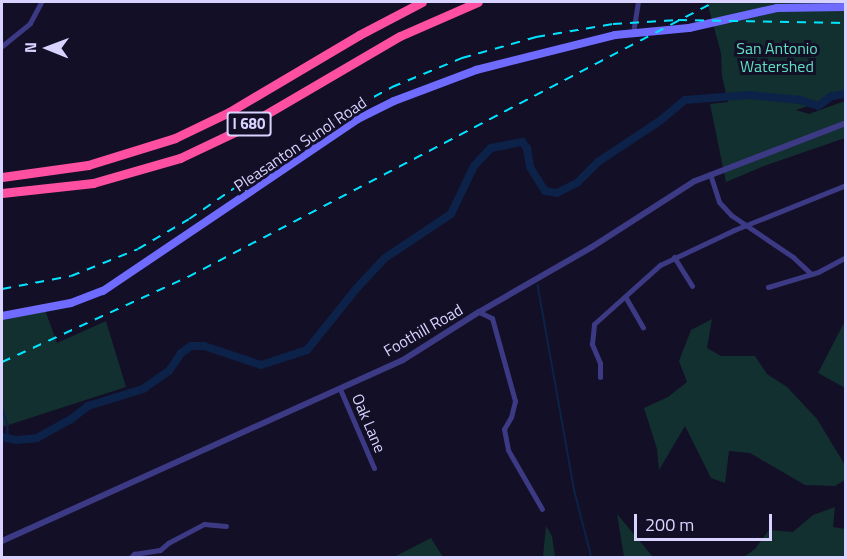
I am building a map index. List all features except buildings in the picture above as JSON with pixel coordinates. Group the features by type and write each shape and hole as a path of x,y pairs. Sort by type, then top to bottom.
{"highway":[{"name":"I 680","path":"2,177 88,165 175,138 230,112 360,34 422,2"},
{"name":"I 680","path":"2,193 93,183 180,158 239,130 400,36 478,2"}],"main road":[{"name":"Pleasanton Sunol Road","path":"2,316 71,303 103,291 346,127 394,101 498,62 633,33 689,28 777,8 846,7"}],"street":[{"path":"2,46 30,23 41,2"},
{"path":"633,33 638,2"},
{"name":"Foothill Road","path":"2,540 403,360 710,174 846,123"},
{"path":"710,174 719,202 731,215 793,257 811,274"},
{"path":"600,377 600,363 592,344 594,324 608,309 626,298 660,265 746,225 846,185"},
{"path":"674,257 692,286"},
{"path":"768,287 811,274 846,257"},
{"path":"626,298 643,327"},
{"path":"479,312 492,318 514,401 511,417 504,429 508,450 542,509"},
{"name":"Oak Lane","path":"340,389 374,468"},
{"path":"130,558 134,554 160,550 168,543 204,524 226,526"}],"green space":[{"name":"San Antonio Watershed","path":"707,2 845,2 845,93 796,110 809,114 845,101 845,138 764,166 726,182 710,104 728,102 722,76 721,53"},
{"path":"44,307 57,343 106,321 126,387 2,427 2,314"},
{"path":"712,319 707,348 721,356 755,356 767,374 787,387 817,419 845,465 845,480 835,486 805,485 750,453 729,451 725,483 711,478 685,426 659,470 657,449 644,408 668,397 687,382 679,361 691,330"},
{"path":"845,321 846,388 818,373"},
{"path":"835,507 833,527 845,529 845,557 744,557 755,549 769,530 793,532 813,515"},
{"path":"617,514 653,557 624,557"},
{"path":"546,526 552,536 555,557 543,557"},
{"path":"431,538 443,557 394,557"}],"waterway":[{"path":"2,437 16,440 37,438 70,420 88,406 143,389 169,371 181,353 191,346 204,346 261,365 307,350 356,289 385,258 451,214 474,166 491,148 522,142 527,148 530,167 545,191 557,193 577,183 598,162 661,120 685,100 748,95 800,100 818,106 832,96 846,94"},
{"path":"538,285 575,492 592,558"},
{"path":"2,407 8,424 8,438"}],"railway":[{"path":"2,362 188,277 714,2"},
{"path":"2,289 71,276 138,249 189,219 344,113 392,87 462,58 536,37 613,24 678,20 846,23"}]}
